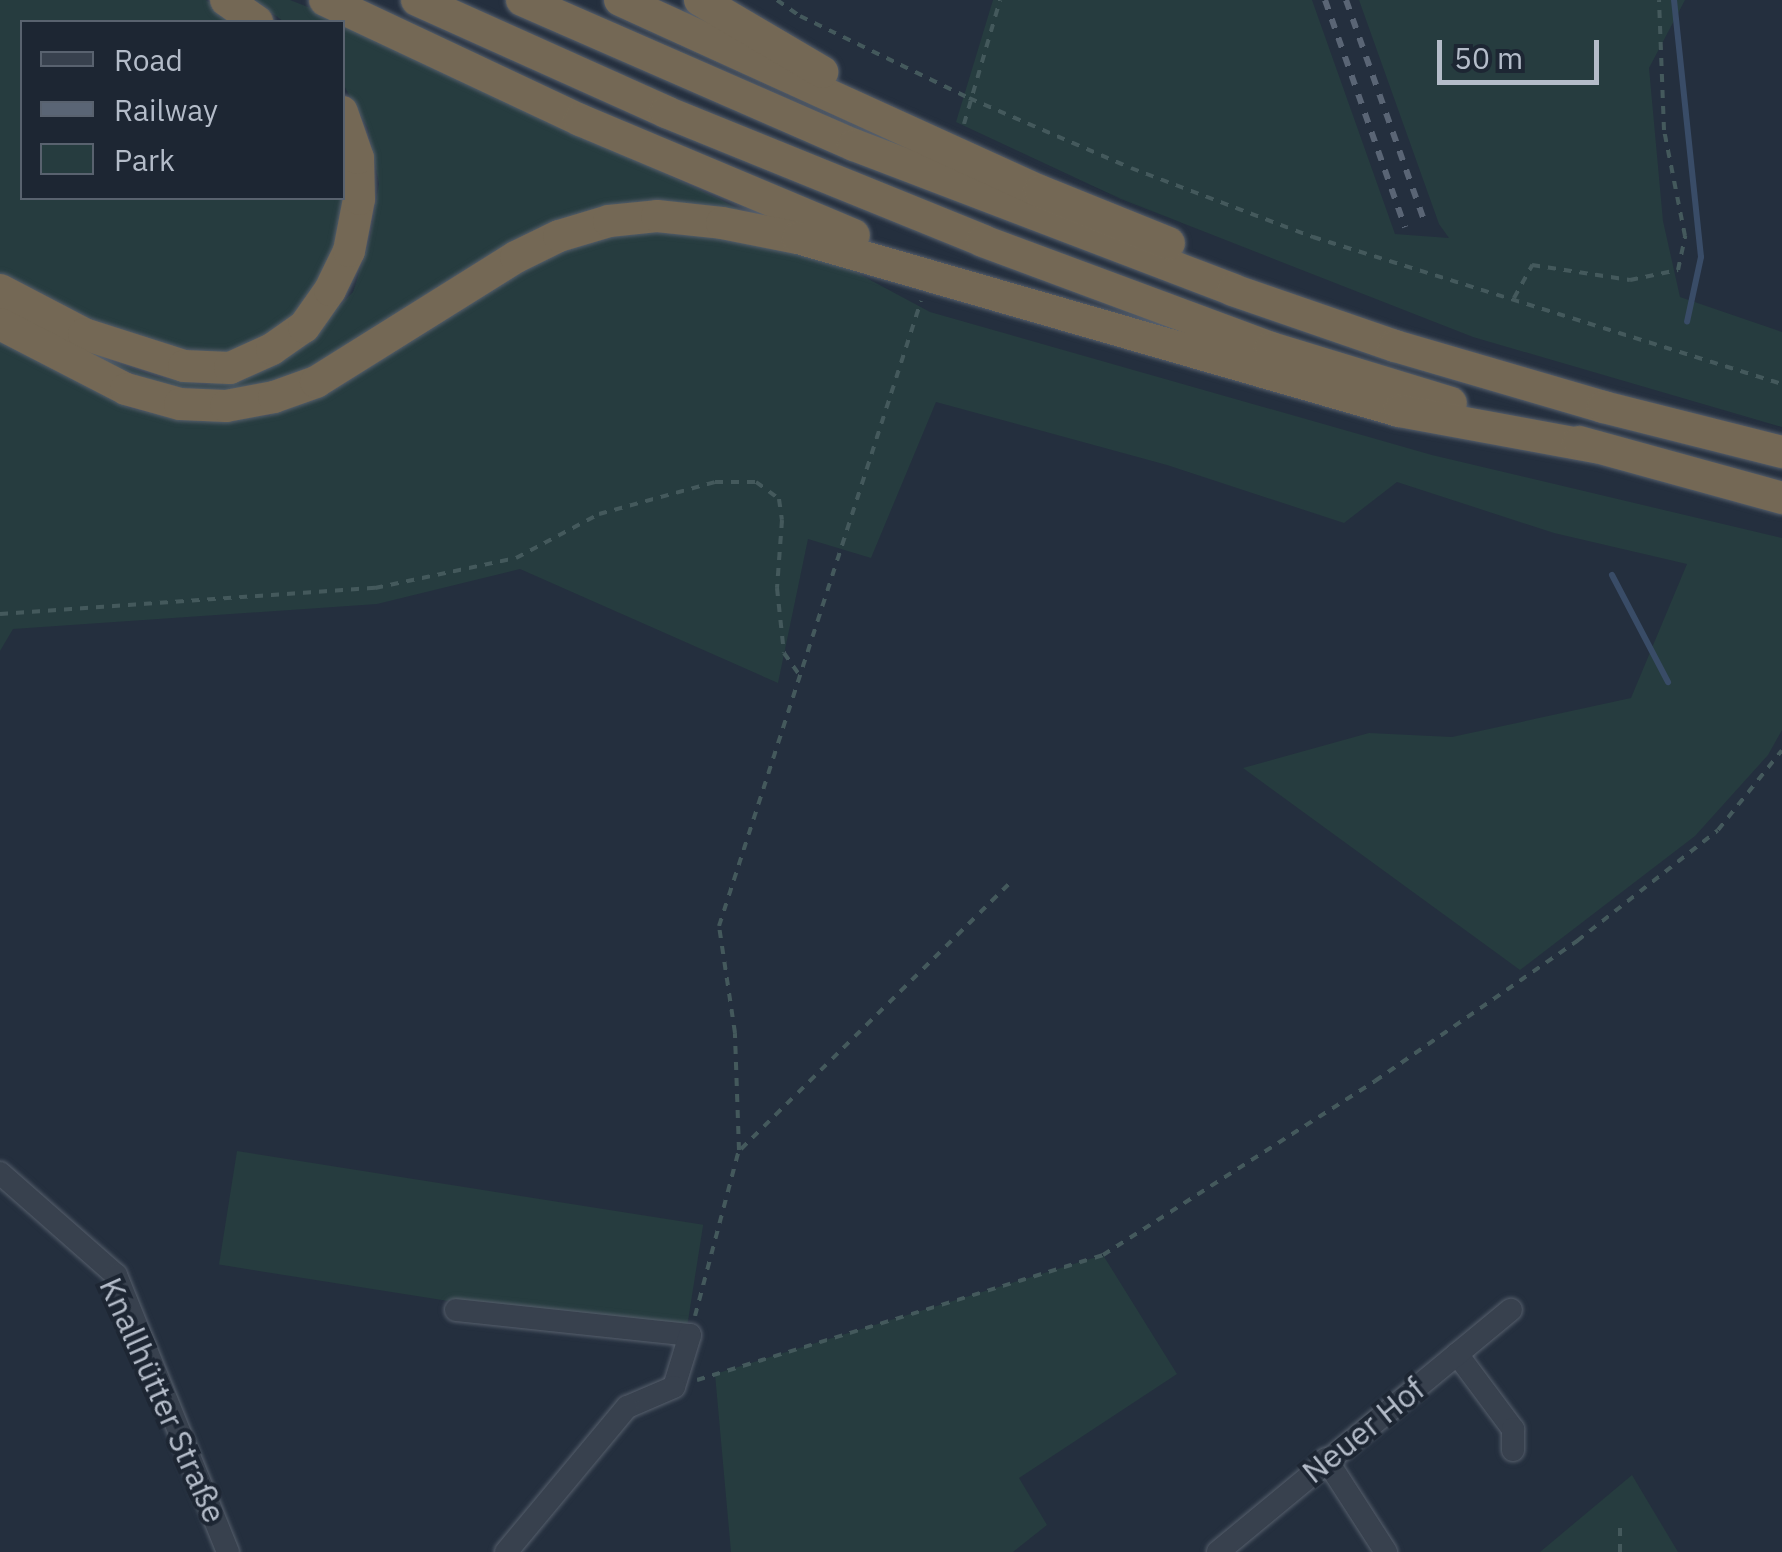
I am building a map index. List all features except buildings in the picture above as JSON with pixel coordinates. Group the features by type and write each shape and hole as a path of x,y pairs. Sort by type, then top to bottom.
{"highway":[{"path":"226,0 253,20"},
{"path":"325,0 580,120 1007,296"},
{"path":"417,0 666,112 983,241 1271,348 1596,447 1782,498"},
{"path":"522,0 854,145 1084,235 1395,346 1604,407 1782,452"},
{"path":"620,0 940,146 1150,236 1526,373 1604,407"},
{"path":"700,0 940,146"},
{"path":"0,290 84,334 142,356 184,366 230,368 272,349 304,328 330,290 349,251 359,199 358,158 345,121"},
{"path":"0,324 126,389 180,404 226,406 274,397 316,382 516,258 559,236 609,221 656,216 722,222 798,238 1398,411 1596,447"}],"street":[{"name":"Knallhütter Straße","path":"0,1173 116,1275 228,1552"},
{"path":"456,1310 690,1335 674,1387 628,1407 506,1552"},
{"name":"Neuer Hof","path":"1218,1552 1326,1458 1511,1310"},
{"path":"1456,1354 1512,1429 1512,1450"},
{"path":"1326,1458 1386,1552"}],"path":[{"path":"776,0 800,16 969,98 1131,168 1313,237 1782,384"},
{"path":"964,124 1000,0"},
{"path":"1514,298 1532,266 1630,280 1678,270 1686,236 1664,130 1659,0"},
{"path":"690,1335 739,1150 735,1033 719,926 922,301"},
{"path":"0,614 375,588 516,558 599,514 714,482 756,482 779,499 782,520 777,588 784,653 800,676"},
{"path":"674,1387 1103,1255 1375,1081 1577,940 1718,830 1782,750"},
{"path":"739,1150 1011,882"},
{"path":"1620,1522 1620,1552"}],"green space":[{"path":"0,0 206,0 235,20 20,20 20,200 345,200 345,164 348,181 342,229 304,308 268,337 227,358 119,338 0,279"},
{"path":"255,0 290,0 340,20 281,20"},
{"path":"993,0 1312,0 1395,234 1449,238 1439,224 1359,0 1685,0 1649,68 1663,221 1680,297 1782,332 1782,427 1473,337 1121,199 956,122"},
{"path":"345,22 719,199 930,312 1432,455 1782,538 1782,730 1768,755 1695,836 1520,970 1243,768 1369,733 1452,737 1631,698 1687,564 1554,533 1397,482 1344,523 1167,465 936,402 871,558 808,539 778,683 520,569 377,604 13,629 0,651 0,338 129,408 175,418 270,416 266,392 163,387 85,352 156,377 206,385 259,370 311,335 353,292 370,239 379,184 368,128 345,88"},
{"path":"237,1151 703,1225 685,1338 219,1265"},
{"path":"1103,1255 1177,1374 1019,1478 1047,1525 1013,1552 731,1552 715,1374"},
{"path":"1632,1475 1678,1552 1540,1552"}],"waterway":[{"path":"1674,0 1701,257 1687,322"},
{"path":"1612,575 1668,682"}],"railway":[{"path":"1325,0 1405,227"},
{"path":"1346,0 1423,218"}]}
